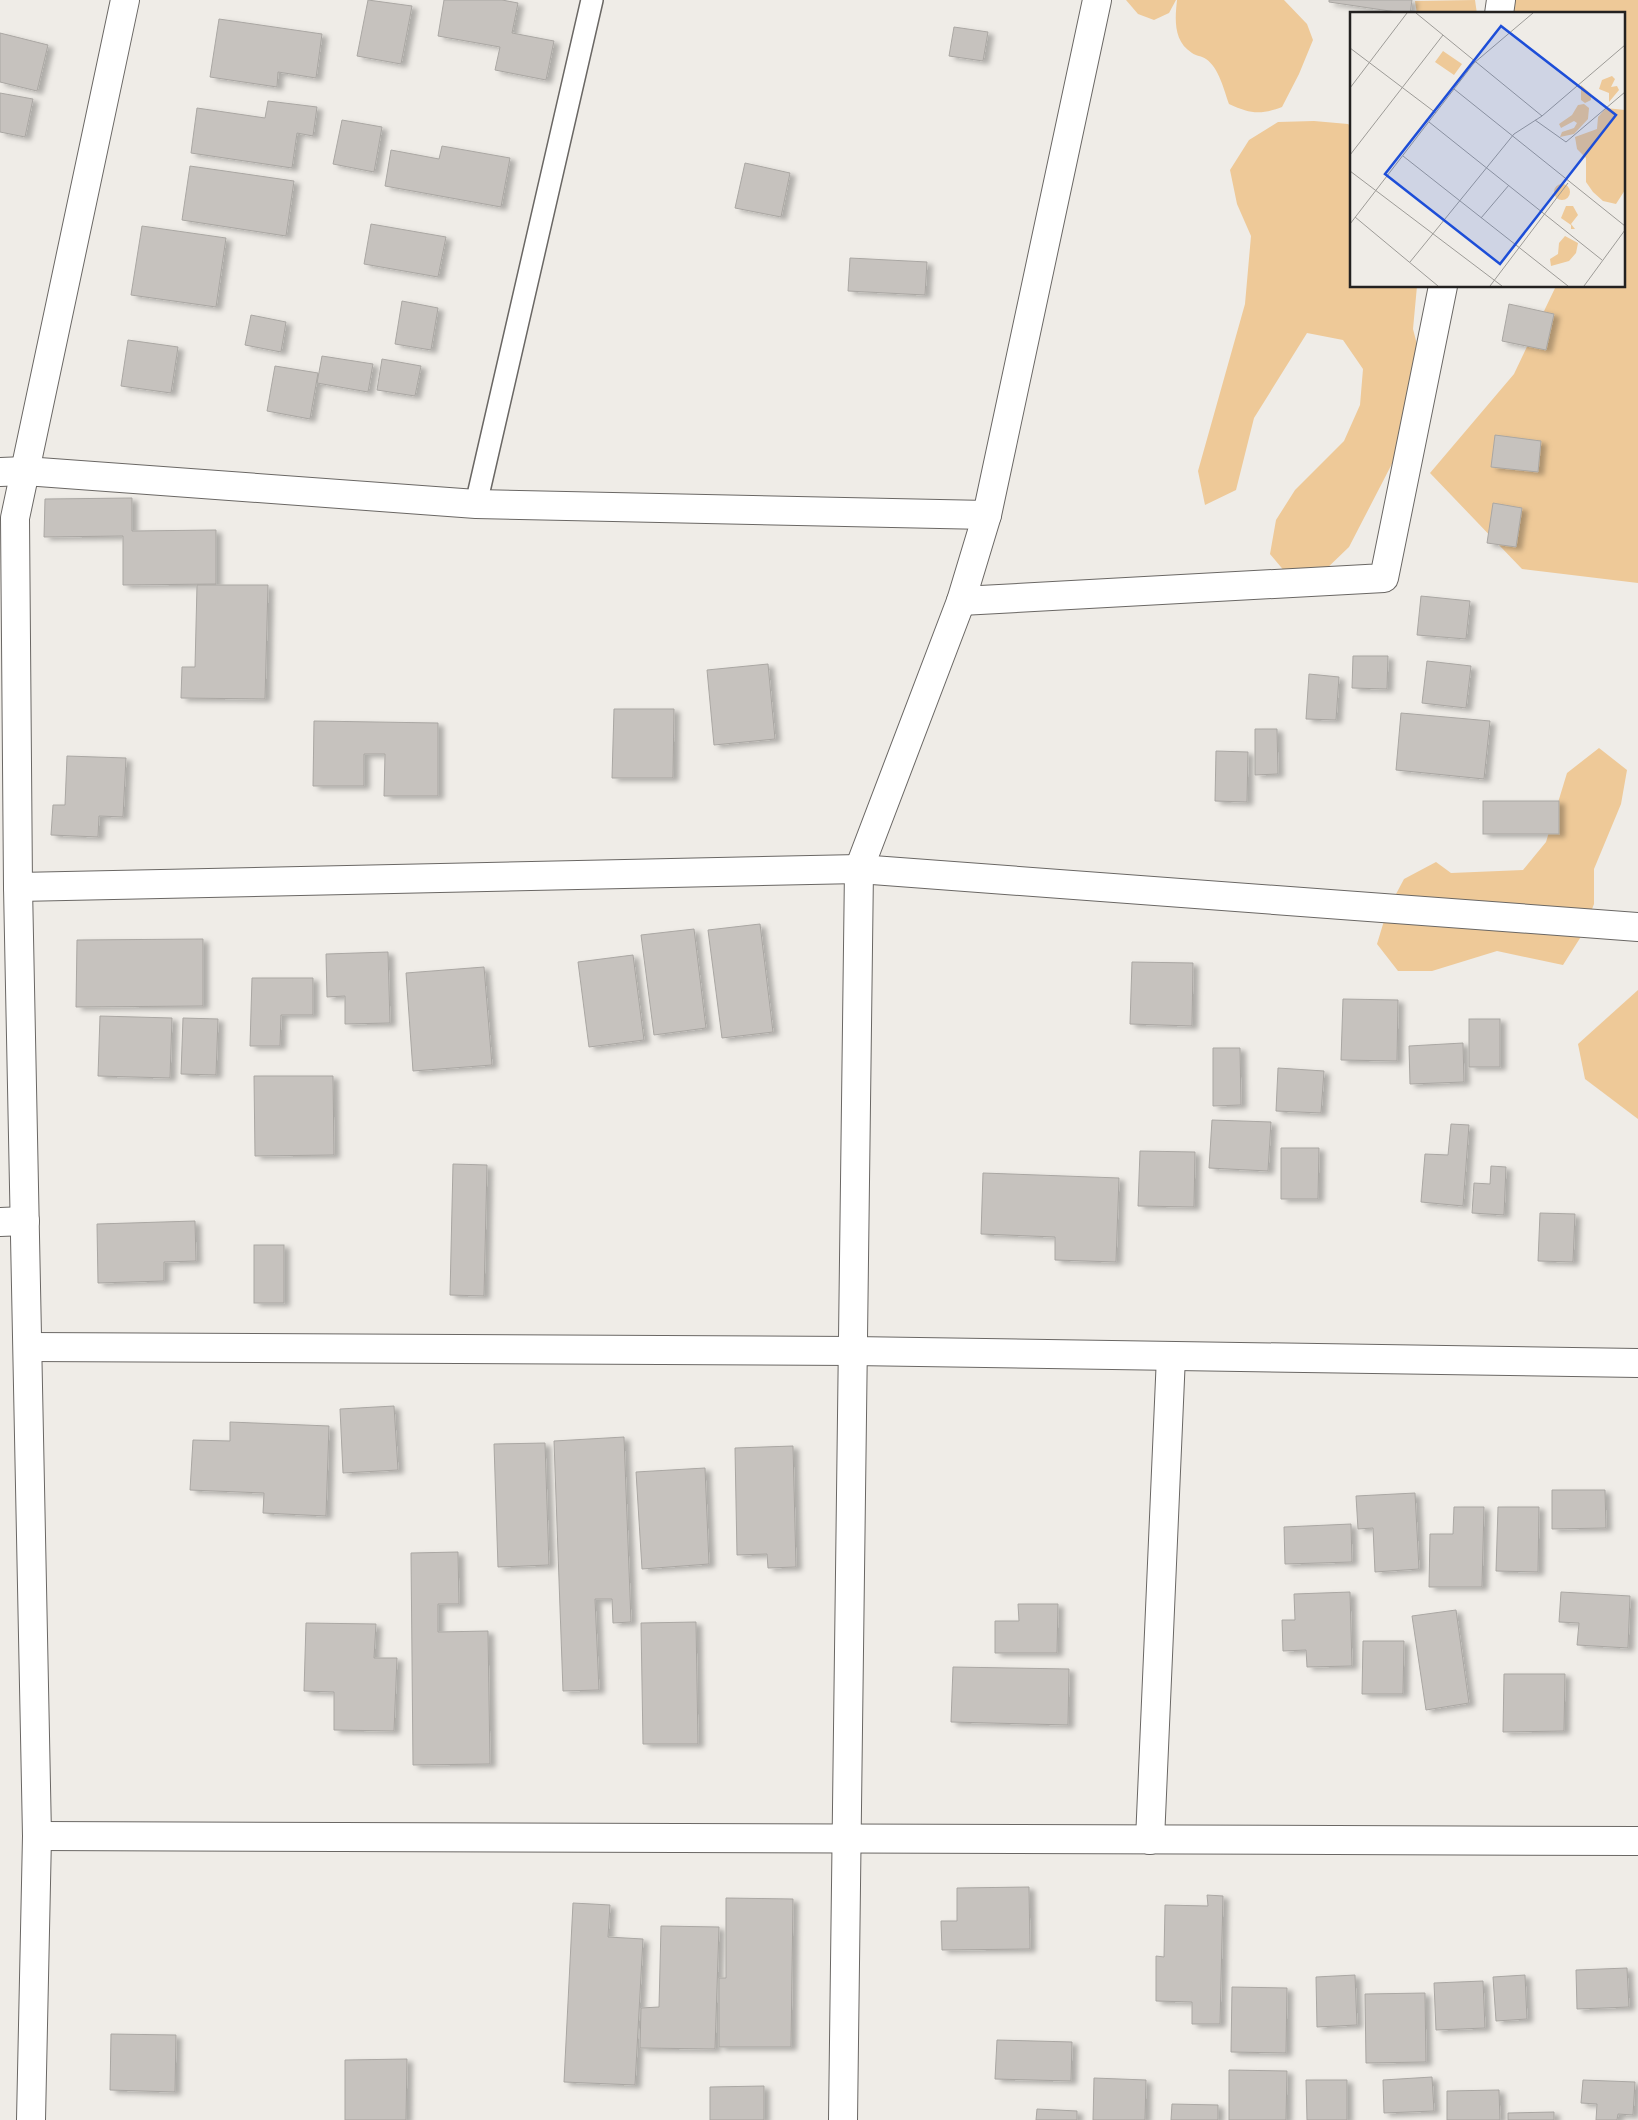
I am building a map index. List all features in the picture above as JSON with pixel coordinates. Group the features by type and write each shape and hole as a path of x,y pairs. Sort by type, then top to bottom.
{"street":[{"path":"31,2120 38,1836 28,1347 13,1222 18,888 16,518 12,472 125,0"},
{"path":"843,2120 859,869 961,601 987,515 1097,0"},
{"path":"961,601 1384,578 1444,288"},
{"path":"12,472 476,504 987,515"},
{"path":"18,888 859,869 1638,927"},
{"path":"28,1347 853,1352 1638,1363"},
{"path":"1150,1840 1171,1356"},
{"path":"38,1836 1638,1842"}],"lane":[{"path":"476,504 592,0"}],"shaded area":[{"path":"1126,0 1176,0 1169,13 1154,20 1138,14"},
{"path":"1177,0 1284,0 1307,24 1313,40 1299,74 1282,107 1256,112 1243,110 1229,104 1211,63 1192,53 1178,36 1176,22"},
{"path":"1475,0 1477,12 1417,12 1415,1"},
{"path":"1508,0 1638,0 1638,583 1522,569 1430,473 1514,374 1555,288 1626,288 1626,12 1504,12"},
{"path":"1314,121 1350,126 1350,288 1417,288 1413,329 1421,360 1396,456 1349,547 1323,572 1291,579 1270,554 1276,520 1295,490 1344,441 1360,405 1363,369 1343,340 1307,333 1254,418 1236,490 1205,505 1198,471 1245,304 1251,236 1237,204 1230,170 1249,140 1278,122"},
{"path":"1599,748 1627,770 1621,804 1594,869 1594,904 1582,935 1563,965 1497,951 1432,971 1398,971 1377,944 1387,911 1404,879 1436,862 1451,873 1523,870 1546,842 1567,773"},
{"path":"1638,990 1638,1119 1585,1079 1578,1044"}],"building":[{"path":"368,0 412,6 401,64 357,56"},
{"path":"444,0 502,0 518,3 512,33 554,41 546,80 495,70 500,47 438,36"},
{"path":"1329,0 1412,0 1410,12 1396,12 1329,2"},
{"path":"219,19 322,34 316,78 278,72 277,87 210,77"},
{"path":"954,27 988,32 983,61 949,56"},
{"path":"0,33 48,45 37,91 0,82"},
{"path":"0,93 33,99 25,137 0,132"},
{"path":"268,101 317,107 313,136 297,133 292,168 191,153 197,108 265,118"},
{"path":"342,120 382,127 374,172 333,164"},
{"path":"442,146 510,158 501,207 385,186 391,150 439,159"},
{"path":"745,163 790,173 781,217 735,208"},
{"path":"190,166 294,181 286,236 182,220"},
{"path":"371,224 446,237 438,277 364,264"},
{"path":"142,226 226,238 216,307 131,295"},
{"path":"850,258 927,262 925,295 848,291"},
{"path":"402,301 438,308 431,350 395,344"},
{"path":"1509,304 1554,314 1546,350 1502,341"},
{"path":"251,315 286,322 281,352 245,345"},
{"path":"128,340 178,347 171,393 121,386"},
{"path":"322,356 373,364 368,392 317,383"},
{"path":"382,359 421,366 415,396 377,390"},
{"path":"275,366 318,373 310,419 267,411"},
{"path":"1495,435 1541,441 1538,472 1491,467"},
{"path":"132,498 132,531 216,530 216,584 123,585 123,536 44,537 45,499"},
{"path":"1493,503 1522,508 1516,547 1487,543"},
{"path":"197,585 268,585 265,699 181,698 182,667 195,667"},
{"path":"1421,596 1470,601 1466,639 1417,635"},
{"path":"1353,656 1388,656 1387,689 1352,688"},
{"path":"1427,661 1471,666 1466,708 1422,703"},
{"path":"768,664 775,739 714,745 707,670"},
{"path":"1309,674 1339,677 1336,720 1306,719"},
{"path":"614,709 674,709 673,778 612,778"},
{"path":"1401,713 1490,721 1484,779 1396,770"},
{"path":"314,721 438,723 438,796 384,796 385,754 364,754 364,786 313,786"},
{"path":"1255,729 1277,729 1278,774 1255,775"},
{"path":"1216,751 1248,752 1247,802 1215,801"},
{"path":"67,756 126,758 123,817 99,816 98,837 51,835 53,805 65,805"},
{"path":"1483,801 1559,801 1559,834 1483,834"},
{"path":"760,924 773,1032 722,1038 708,930"},
{"path":"694,929 706,1028 654,1035 641,935"},
{"path":"203,939 203,1006 76,1007 77,940"},
{"path":"388,952 390,1023 345,1024 345,996 327,997 326,954"},
{"path":"633,955 644,1040 589,1047 578,962"},
{"path":"1132,962 1193,963 1192,1026 1130,1024"},
{"path":"484,967 492,1065 413,1071 406,973"},
{"path":"252,978 313,978 313,1015 281,1015 280,1046 250,1046"},
{"path":"1343,999 1398,1000 1397,1061 1341,1060"},
{"path":"100,1016 172,1018 170,1078 98,1076"},
{"path":"183,1018 218,1019 216,1075 181,1074"},
{"path":"1469,1019 1500,1019 1500,1067 1469,1067"},
{"path":"1463,1043 1464,1082 1410,1084 1409,1046"},
{"path":"1213,1048 1240,1048 1241,1105 1213,1106"},
{"path":"1278,1068 1324,1071 1321,1113 1276,1111"},
{"path":"254,1076 333,1076 334,1155 255,1156"},
{"path":"1212,1120 1271,1122 1268,1171 1209,1168"},
{"path":"1451,1124 1469,1125 1463,1206 1421,1202 1425,1154 1448,1155"},
{"path":"1281,1148 1319,1148 1318,1199 1281,1199"},
{"path":"1140,1151 1195,1152 1194,1207 1138,1206"},
{"path":"453,1164 487,1165 484,1296 450,1295"},
{"path":"1491,1166 1506,1167 1504,1215 1472,1213 1474,1183 1490,1184"},
{"path":"983,1173 1119,1178 1116,1262 1055,1260 1055,1237 981,1234"},
{"path":"1540,1213 1575,1214 1573,1262 1538,1261"},
{"path":"195,1221 196,1261 164,1262 164,1281 98,1283 97,1224"},
{"path":"254,1245 284,1245 284,1303 254,1303"},
{"path":"394,1406 398,1470 343,1473 340,1409"},
{"path":"230,1422 329,1426 326,1516 263,1513 264,1493 190,1490 193,1440 230,1441"},
{"path":"624,1437 631,1622 613,1623 612,1599 595,1599 599,1690 563,1691 554,1441"},
{"path":"545,1443 549,1565 498,1567 494,1444"},
{"path":"793,1446 796,1567 768,1568 767,1554 737,1555 735,1448"},
{"path":"705,1468 709,1564 642,1569 636,1472"},
{"path":"1552,1490 1605,1490 1606,1528 1552,1529"},
{"path":"1415,1493 1419,1569 1375,1572 1373,1528 1358,1529 1356,1496"},
{"path":"1454,1507 1484,1507 1482,1587 1429,1587 1430,1534 1453,1534"},
{"path":"1498,1507 1539,1507 1538,1572 1496,1571"},
{"path":"1351,1524 1352,1562 1285,1564 1284,1527"},
{"path":"458,1552 459,1604 438,1604 438,1632 488,1631 490,1764 413,1765 411,1553"},
{"path":"1350,1592 1352,1666 1307,1667 1306,1650 1283,1651 1282,1620 1295,1620 1294,1594"},
{"path":"1561,1592 1630,1596 1628,1648 1577,1645 1579,1623 1559,1622"},
{"path":"1018,1604 1058,1604 1057,1653 995,1653 995,1621 1019,1621"},
{"path":"1456,1610 1469,1703 1426,1710 1412,1616"},
{"path":"696,1622 698,1744 643,1744 641,1623"},
{"path":"306,1623 376,1624 374,1658 397,1658 394,1731 334,1730 334,1692 304,1691"},
{"path":"1363,1641 1404,1641 1403,1694 1362,1694"},
{"path":"953,1667 1069,1669 1068,1725 951,1722"},
{"path":"1504,1674 1565,1674 1564,1731 1503,1732"},
{"path":"1029,1887 1030,1949 942,1950 941,1921 957,1921 957,1888"},
{"path":"1207,1895 1223,1896 1220,2024 1192,2024 1192,2002 1156,2001 1156,1956 1164,1957 1165,1905 1208,1906"},
{"path":"726,1898 793,1899 791,2047 719,2047 719,1978 726,1978"},
{"path":"573,1903 610,1905 608,1937 643,1939 635,2085 564,2082"},
{"path":"661,1926 719,1927 715,2049 640,2048 641,2008 659,2007"},
{"path":"1627,1968 1629,2007 1577,2009 1576,1970"},
{"path":"1355,1975 1357,2025 1317,2027 1316,1977"},
{"path":"1525,1975 1527,2019 1496,2021 1493,1977"},
{"path":"1483,1981 1485,2028 1436,2030 1434,1983"},
{"path":"1232,1987 1287,1988 1286,2053 1231,2052"},
{"path":"1425,1993 1426,2062 1366,2063 1365,1994"},
{"path":"111,2034 176,2035 175,2092 110,2090"},
{"path":"997,2040 1072,2042 1071,2081 995,2079"},
{"path":"407,2059 406,2120 345,2120 345,2060"},
{"path":"1229,2070 1287,2071 1286,2120 1229,2120"},
{"path":"1432,2077 1434,2111 1384,2113 1383,2080"},
{"path":"1094,2078 1146,2080 1145,2120 1093,2120"},
{"path":"1306,2080 1347,2080 1347,2120 1307,2120"},
{"path":"1583,2080 1635,2082 1633,2115 1618,2114 1617,2120 1596,2120 1597,2104 1581,2103"},
{"path":"764,2086 764,2120 710,2120 710,2087"},
{"path":"1499,2090 1500,2120 1447,2120 1447,2091"},
{"path":"1172,2104 1218,2105 1218,2120 1171,2120"},
{"path":"1037,2109 1077,2111 1077,2120 1036,2120"},
{"path":"1554,2112 1554,2120 1508,2120 1508,2113"}]}
